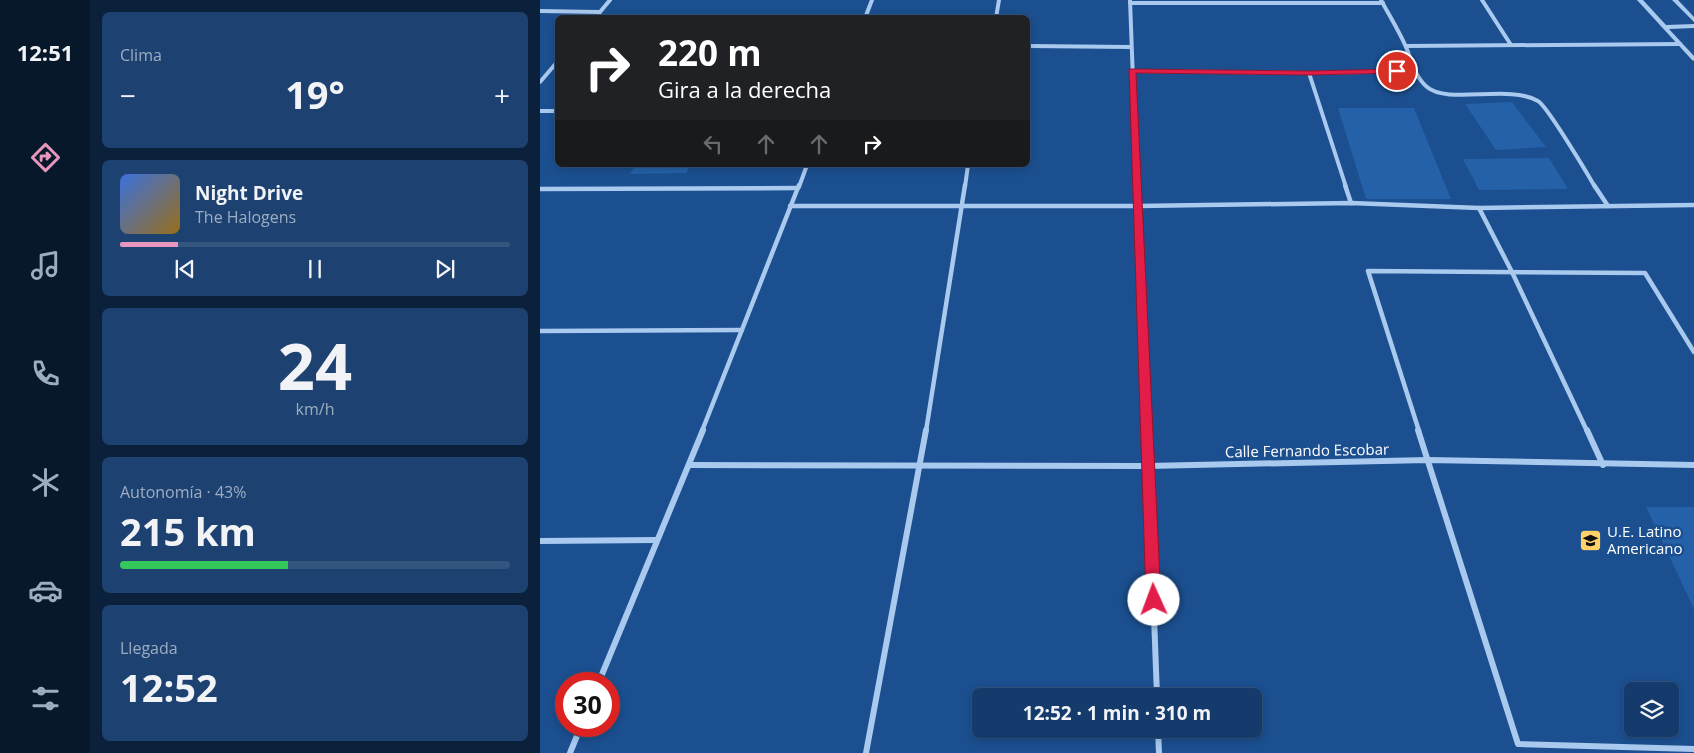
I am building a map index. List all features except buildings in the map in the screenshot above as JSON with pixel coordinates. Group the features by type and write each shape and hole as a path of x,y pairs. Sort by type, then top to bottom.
{"street":[{"path":"598,15 610,0"},
{"path":"866,15 872,0"},
{"path":"996,15 999,0"},
{"path":"1482,0 1511,45"},
{"path":"1640,0 1694,59"},
{"path":"1675,0 1694,20"},
{"path":"1157,688 1130,47 1130,1 1382,1 1406,46 1415,71 1425,86 1439,93 1520,94 1540,102 1608,206"},
{"path":"540,11 600,12"},
{"path":"1665,27 1694,26"},
{"path":"1406,46 1680,44"},
{"path":"1030,46 1130,47"},
{"path":"540,82 555,64"},
{"path":"1132,70 1309,73 1415,71"},
{"path":"1309,73 1351,203"},
{"path":"540,111 555,111"},
{"path":"603,672 689,465 806,167"},
{"path":"866,753 920,466 968,167"},
{"path":"540,189 798,188"},
{"path":"790,206 1138,206 1351,203 1479,208 1694,204"},
{"path":"1479,208 1512,272 1603,464"},
{"path":"1694,352 1645,273 1368,271 1518,744 1694,749"},
{"path":"540,332 742,330"},
{"name":"Calle Fernando Escobar","path":"689,465 1148,466 1428,460 1694,465"},
{"path":"540,541 657,540"},
{"path":"570,753 577,737"},
{"path":"1158,738 1159,753"}],"shaded area":[{"path":"1512,102 1546,147 1496,150 1465,104"},
{"path":"1338,108 1414,108 1451,199 1366,199"},
{"path":"1549,158 1568,189 1479,190 1463,159"},
{"path":"635,167 690,167 686,173 630,174"},
{"path":"1646,507 1694,507 1694,609"}],"place":[{"name":"U.E. Latino Americano","path":"1591,540"}],"route":[{"path":"1154,600 1132,70 1309,73 1397,71"}]}
